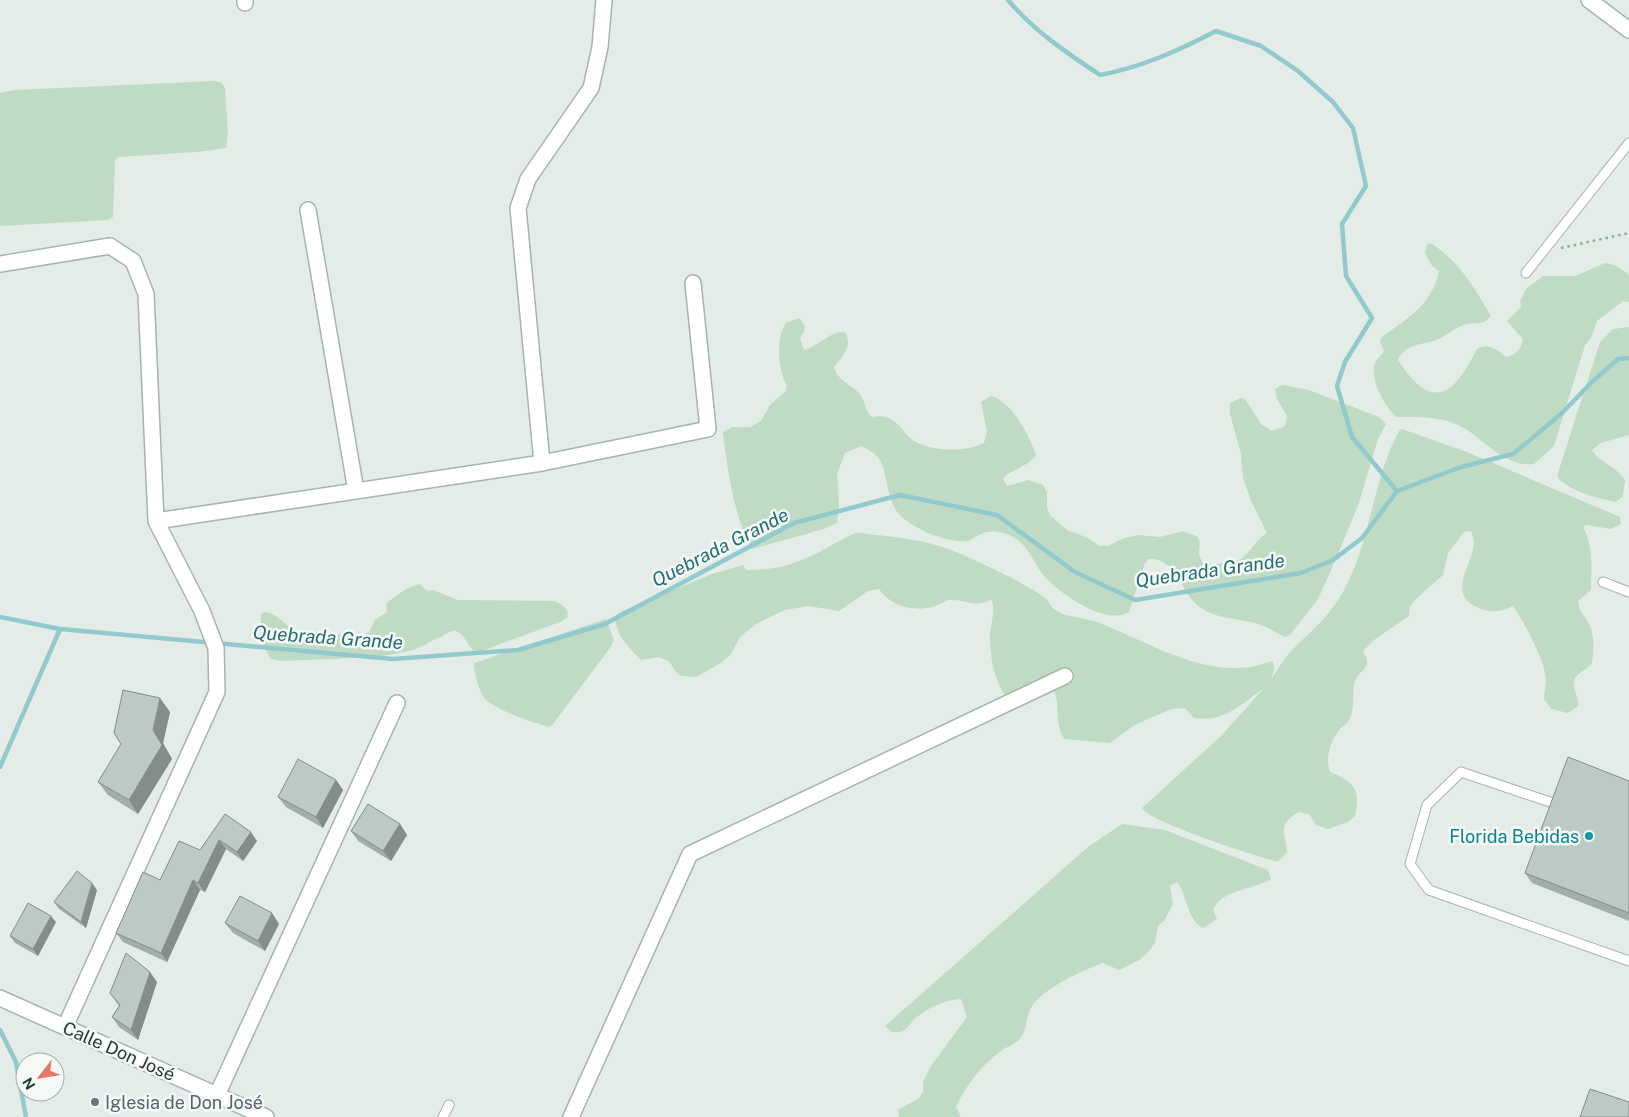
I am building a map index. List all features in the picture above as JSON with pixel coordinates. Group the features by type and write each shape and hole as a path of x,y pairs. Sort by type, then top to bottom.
{"street":[{"path":"542,463 518,208 528,179 591,88 600,46 604,0"},
{"path":"1589,0 1629,30"},
{"path":"308,210 356,491"},
{"path":"0,264 110,246 132,261 146,294 156,521 202,611 216,648 217,692 65,1027"},
{"path":"156,521 542,463 708,429 693,282"},
{"path":"571,1117 690,854 1065,676"},
{"path":"218,1095 397,703"},
{"name":"Calle Don José","path":"0,998 266,1117"}],"lane":[{"path":"1526,274 1629,143"},
{"path":"1604,582 1629,592"},
{"path":"1556,804 1461,772 1427,805 1410,864 1429,890 1629,960"},
{"path":"443,1117 449,1105"}],"path":[{"path":"1545,252 1629,233"}],"green space":[{"path":"215,81 222,83 225,88 228,132 226,148 197,152 119,157 115,160 113,217 108,220 0,226 0,93 14,90"},
{"path":"1430,243 1458,266 1491,316 1483,322 1463,325 1434,341 1410,347 1401,354 1398,360 1411,378 1426,390 1435,392 1443,391 1452,386 1463,373 1477,349 1481,347 1489,347 1506,357 1518,351 1523,339 1507,321 1521,307 1520,301 1526,289 1543,276 1575,276 1605,263 1614,265 1629,274 1629,302 1623,301 1597,321 1591,338 1585,345 1554,446 1534,464 1524,464 1506,458 1464,428 1448,421 1431,418 1396,417 1379,392 1374,369 1376,361 1384,351 1380,342 1381,338 1409,318 1424,303 1435,283 1439,271 1432,266 1425,253 1427,245"},
{"path":"799,318 805,326 800,338 804,350 829,336 845,332 848,341 846,350 834,367 838,376 859,393 869,415 872,417 881,416 894,421 916,442 932,448 950,450 968,448 984,443 987,431 981,402 991,396 1006,404 1019,420 1036,455 1028,463 1003,479 1007,486 1029,480 1043,485 1047,492 1047,507 1050,515 1067,530 1088,538 1099,546 1108,546 1124,538 1138,535 1160,537 1183,531 1198,537 1200,557 1203,562 1211,565 1240,560 1267,533 1251,501 1243,478 1241,454 1230,414 1230,403 1241,398 1245,399 1261,424 1272,431 1285,426 1287,416 1277,399 1275,389 1282,385 1309,390 1379,417 1386,424 1378,439 1359,503 1318,599 1291,634 1286,637 1258,624 1208,612 1194,602 1171,568 1158,560 1149,559 1145,563 1129,612 1109,615 1085,607 1053,585 1042,573 1024,546 1009,535 985,532 967,541 951,540 926,532 904,519 893,505 882,464 878,457 862,446 845,453 837,474 839,506 837,523 824,529 752,549 740,523 736,508 729,476 723,432 732,427 750,427 761,421 770,405 786,391 787,386 779,354 780,337 786,323"},
{"path":"1629,327 1629,435 1601,443 1592,450 1625,480 1623,496 1616,502 1575,490 1567,486 1557,476 1600,342 1613,329"},
{"path":"1402,429 1467,452 1620,517 1621,524 1611,529 1587,525 1583,527 1589,542 1591,590 1578,601 1580,610 1592,632 1592,663 1574,680 1578,706 1568,713 1551,709 1544,699 1546,679 1542,662 1528,631 1513,606 1501,611 1488,611 1469,602 1463,595 1463,578 1473,551 1474,542 1471,531 1464,532 1448,553 1443,575 1410,606 1409,616 1374,640 1363,651 1367,662 1365,668 1355,681 1351,715 1348,722 1334,738 1328,755 1330,772 1345,779 1354,788 1357,799 1355,816 1348,822 1328,829 1316,825 1309,814 1298,812 1285,825 1284,834 1287,852 1278,862 1183,830 1164,822 1142,808 1222,735 1264,688 1232,711 1214,718 1194,718 1185,708 1172,709 1133,726 1110,743 1064,739 1060,731 1056,696 1050,684 1011,696 1004,694 1000,687 993,665 991,650 990,634 993,611 991,599 980,603 949,600 935,606 919,609 896,604 879,589 868,591 839,611 808,606 785,610 756,624 740,637 731,654 721,663 696,677 681,676 675,671 669,661 659,657 641,660 632,651 616,627 617,614 622,611 712,574 743,565 746,570 792,564 855,533 861,533 920,541 954,551 1031,588 1047,600 1058,612 1092,620 1191,661 1210,666 1230,668 1251,667 1273,661 1274,670 1271,679 1291,652 1325,617 1349,580 1363,543 1383,468 1390,449 1399,431"},
{"path":"420,584 427,591 433,590 458,600 555,601 567,610 568,615 567,618 560,622 479,652 474,652 462,635 454,630 414,650 378,657 281,661 271,659 266,649 262,638 261,626 261,614 264,612 277,616 290,627 302,632 325,635 356,633 361,636 369,632 375,620 387,612 386,604 402,592"},
{"path":"606,619 614,640 610,648 549,727 503,710 490,703 483,696 476,679 474,663"},
{"path":"1122,824 1165,830 1268,870 1271,879 1223,898 1213,910 1217,919 1203,928 1193,919 1181,887 1177,882 1170,886 1173,904 1164,921 1158,926 1155,943 1149,951 1141,959 1119,970 1103,963 1074,975 1052,988 1035,1002 1027,1018 1025,1029 1018,1041 994,1057 970,1083 956,1107 961,1117 899,1117 898,1110 919,1098 923,1092 923,1082 931,1066 967,1017 961,999 943,1002 927,1010 901,1032 892,1032 885,1026 1088,847"}],"building":[{"path":"123,690 160,698 153,730 162,745 129,800 98,782 121,744 114,733"},
{"name":"Florida Bebidas","path":"1568,757 1629,781 1629,913 1525,873"},
{"path":"298,759 336,780 316,817 278,797"},
{"path":"368,804 400,824 383,851 351,831"},
{"path":"225,814 251,832 237,852 219,840 198,883 193,880 161,953 116,933 143,872 160,880 179,841 200,850"},
{"path":"77,871 92,883 81,922 54,902"},
{"path":"240,896 272,913 258,941 225,923"},
{"path":"28,903 51,916 33,949 10,936"},
{"path":"126,953 150,972 131,1030 112,1017 120,1005 110,993"},
{"path":"1590,1089 1629,1102 1629,1117 1580,1117"}],"waterway":[{"path":"1008,0 1040,32 1100,75 1160,58 1216,31 1261,46 1298,71 1333,102 1353,128 1366,186 1342,224 1346,276 1372,318 1345,362 1337,386 1352,437 1397,491"},
{"name":"Quebrada Grande","path":"0,617 60,629 393,659 518,650 605,624 794,523 900,495 997,515 1075,572 1135,600 1301,573 1333,560 1362,538 1397,491 1461,467 1513,454 1561,414 1592,382 1618,359 1629,358"},
{"path":"0,767 60,629"},
{"path":"0,1030 16,1062 26,1117"}],"place":[{"name":"Florida Bebidas","path":"1589,836"},
{"name":"Iglesia de Don José","path":"95,1102"}]}
